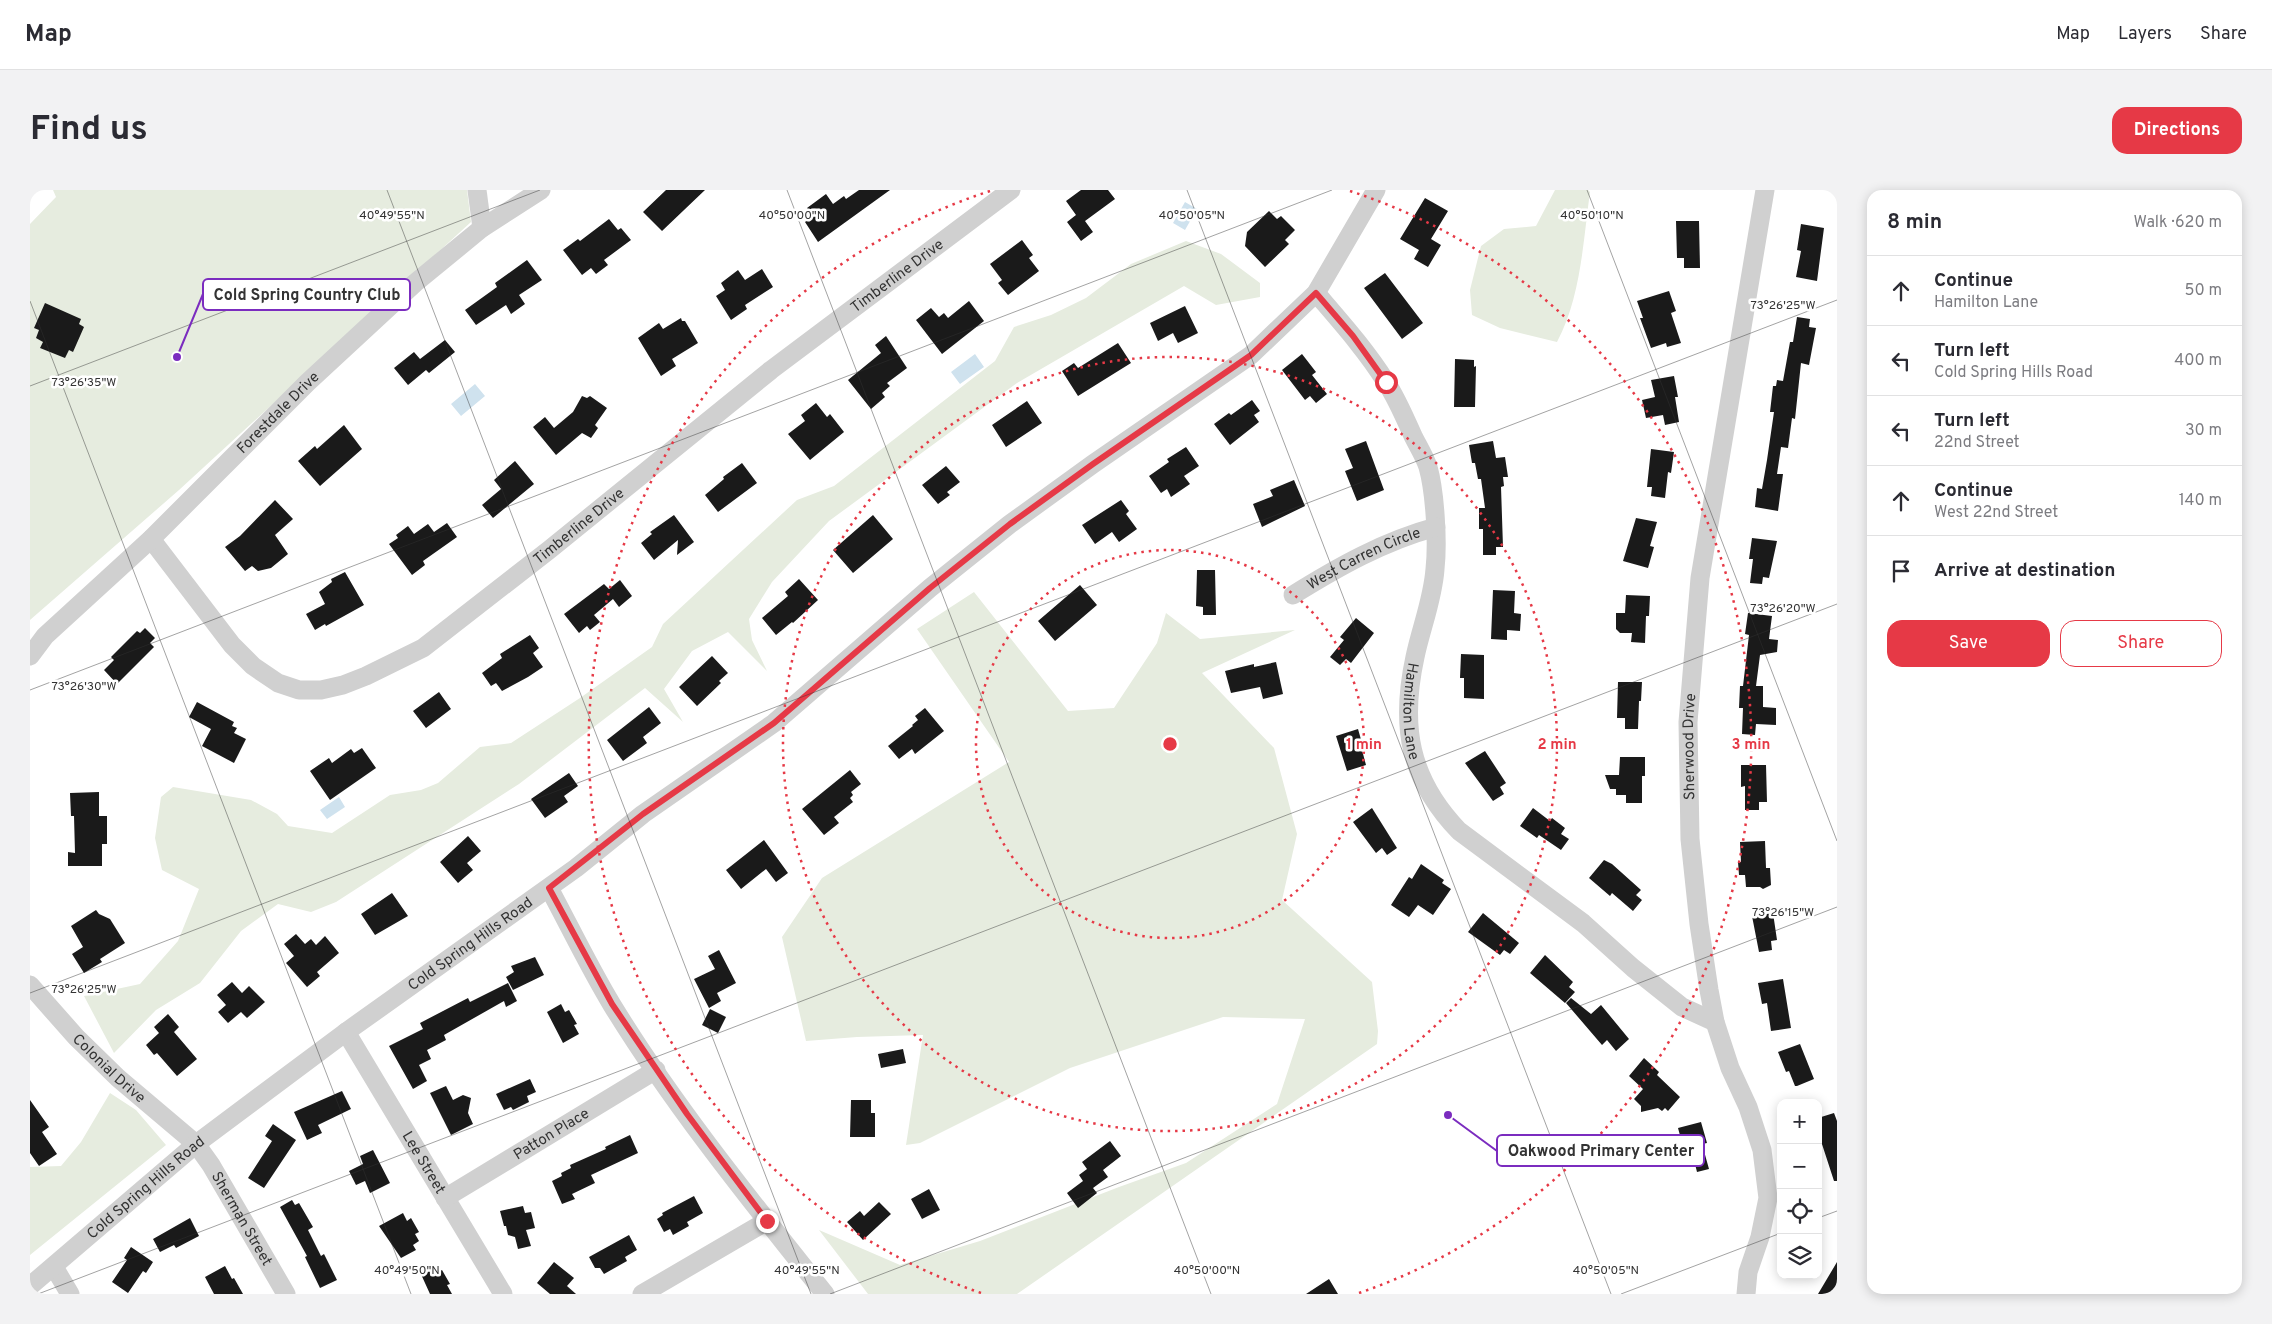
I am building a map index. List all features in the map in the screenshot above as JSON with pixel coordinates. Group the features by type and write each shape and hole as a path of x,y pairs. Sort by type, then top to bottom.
{"street":[{"path":"477,190 482,228"},
{"name":"Forestdale Drive","path":"30,656 45,636 151,539 308,382 415,283 482,228 541,190"},
{"name":"Timberline Drive","path":"151,539 232,645 253,666 278,683 299,690 320,690 343,685 423,648 542,556 771,370 1011,190"},
{"name":"Cold Spring Hills Road","path":"30,1286 196,1144 346,1032 549,888 643,814 774,723 930,588 1010,524 1251,355 1316,293 1376,190"},
{"name":"Sherwood Drive","path":"1746,1294 1748,1272 1760,1237 1768,1198 1762,1150 1748,1107 1730,1068 1715,1022 1699,924 1690,839 1689,713 1700,578 1765,190"},
{"name":"Hamilton Lane","path":"1316,293 1353,336 1391,391 1428,467 1436,527 1435,569 1428,610 1415,657 1408,699 1408,731 1414,760 1424,785 1445,816 1459,831 1583,923 1633,968 1682,1007 1715,1022"},
{"name":"West Carren Circle","path":"1293,595 1336,569 1403,536 1436,527"},
{"path":"549,888 612,1004 656,1070 767,1221 825,1294"},
{"name":"Colonial Drive","path":"30,985 76,1038 118,1078 196,1144"},
{"name":"Lee Street","path":"346,1032 503,1294"},
{"name":"Patton Place","path":"445,1198 656,1070"},
{"name":"Sherman Street","path":"196,1144 211,1165 286,1294"},
{"path":"642,1294 767,1221"},
{"path":"54,1267 70,1294"}],"shaded area":[{"path":"53,190 467,190 471,222 179,490 30,620 30,224 56,197"},
{"path":"1555,190 1588,190 1590,192 1576,288 1565,325 1557,342 1500,328 1472,315 1470,290 1481,246 1504,229 1536,226"},
{"path":"1186,241 1221,254 1260,283 1260,297 1216,305 1184,286 1017,383 829,521 772,582 749,619 752,640 767,671 728,632 692,651 664,689 683,722 645,688 519,784 336,902 311,912 278,904 241,931 200,983 156,1010 114,1053 84,996 140,984 178,941 199,889 162,870 155,838 161,797 173,787 251,800 277,814 288,826 332,833 390,795 421,790 438,783 480,747 511,743 580,698 652,647 663,624 797,500 834,486 995,361 1014,327 1051,315 1086,298 1131,264"},
{"path":"974,592 1068,711 1114,708 1157,643 1166,613 1200,639 1295,630 1202,673 1274,748 1297,834 1282,900 1372,982 1378,1031 1377,1044 1017,1294 868,1294 819,1230 900,1265 980,1241 1186,1163 1277,1104 1305,1019 1223,1017 1070,1068 920,1143 906,1145 923,1035 806,1041 782,937 822,878 1009,762 917,629"},
{"path":"110,1093 136,1110 166,1145 30,1255 30,1167 61,1166 81,1142"}],"water":[{"path":"1185,202 1197,209 1185,230 1173,223"},
{"path":"975,354 984,367 960,384 951,372"},
{"path":"475,384 485,396 461,416 451,404"},
{"path":"339,797 345,807 327,819 320,810"}],"building":[{"path":"666,190 705,190 662,231 643,212"},
{"path":"859,190 890,190 818,242 805,222 813,216 807,208 826,194 833,204 844,196 846,199"},
{"path":"1081,190 1108,190 1115,199 1085,221 1093,232 1081,241 1067,222 1076,215 1066,201"},
{"path":"1425,198 1448,211 1431,239 1441,245 1428,267 1414,259 1419,250 1400,239"},
{"path":"1269,211 1277,219 1281,216 1295,230 1285,240 1289,244 1265,267 1245,246 1247,232"},
{"path":"609,219 618,230 621,228 631,240 604,260 608,265 596,274 591,268 582,275 563,250 578,239 580,241"},
{"path":"1676,221 1699,221 1700,268 1684,268 1684,258 1677,258"},
{"path":"1801,224 1824,228 1817,281 1796,277 1801,251 1797,250"},
{"path":"1022,240 1033,255 1029,258 1039,271 1008,295 998,283 1002,280 990,264"},
{"path":"527,260 542,280 519,295 525,304 511,314 506,305 476,325 465,310 497,287 495,283"},
{"path":"762,269 773,287 745,305 747,309 731,320 716,296 725,290 721,283 738,270 745,280"},
{"path":"1385,273 1423,323 1402,339 1364,288"},
{"path":"1669,291 1676,311 1671,313 1681,343 1667,347 1666,343 1651,348 1640,318 1643,318 1637,301"},
{"path":"969,301 984,321 942,354 916,320 931,308 939,317 944,313 948,318"},
{"path":"45,303 81,319 79,324 84,327 73,352 69,350 65,358 40,348 43,342 36,338 39,330 34,328"},
{"path":"1185,306 1198,333 1178,343 1173,333 1158,341 1150,323"},
{"path":"1797,317 1810,319 1809,327 1816,328 1809,365 1801,363 1795,419 1792,418 1788,448 1781,447 1777,474 1783,474 1778,511 1755,507 1757,488 1762,489 1767,460 1774,412 1770,412 1773,386 1776,386 1777,380 1783,381"},
{"path":"681,318 682,321 685,321 698,343 672,359 676,366 661,376 638,338 659,323 663,329"},
{"path":"886,336 907,368 887,383 890,386 882,393 885,397 871,409 848,380 881,353 875,345"},
{"path":"445,340 455,352 429,373 426,370 408,385 394,368 414,352 420,359"},
{"path":"1118,343 1131,363 1078,396 1062,371 1074,363 1078,368"},
{"path":"1302,354 1316,372 1312,375 1327,394 1316,403 1310,396 1305,400 1282,370"},
{"path":"1455,359 1474,360 1474,367 1476,366 1475,407 1454,407"},
{"path":"1674,376 1678,397 1675,397 1679,422 1665,425 1663,415 1646,418 1642,400 1655,397 1651,380"},
{"path":"582,396 587,398 590,396 607,408 595,425 598,428 591,438 582,433 556,455 533,427 545,417 554,428 573,412"},
{"path":"1252,400 1260,411 1254,415 1259,422 1230,445 1214,424"},
{"path":"1027,401 1042,423 1006,447 992,425"},
{"path":"816,403 827,417 830,414 844,432 810,460 788,434 805,421 801,415"},
{"path":"344,425 362,449 320,486 298,461 315,446 317,449"},
{"path":"1366,441 1384,490 1357,501 1345,471 1353,468 1345,449"},
{"path":"1493,441 1496,458 1505,457 1508,477 1503,477 1504,486 1501,487 1503,547 1496,547 1496,555 1483,555 1483,529 1479,529 1479,508 1485,508 1481,479 1478,479 1475,463 1472,463 1469,445"},
{"path":"1186,447 1199,466 1184,476 1190,484 1171,497 1167,489 1161,493 1149,476 1169,462 1167,459"},
{"path":"1651,449 1674,452 1671,473 1668,472 1665,498 1651,496 1652,487 1647,487"},
{"path":"515,461 534,484 493,518 482,505 501,489 494,480"},
{"path":"742,463 757,483 718,512 705,495 724,479 723,477"},
{"path":"946,466 960,482 947,492 950,495 938,504 922,485"},
{"path":"1294,480 1305,506 1262,527 1253,504 1273,496 1270,490"},
{"path":"275,500 293,519 275,535 288,554 271,568 258,571 252,566 245,571 225,547 240,536"},
{"path":"1121,500 1129,511 1126,514 1137,529 1119,542 1112,532 1095,544 1082,525"},
{"path":"674,515 694,542 677,555 678,540 654,560 641,543 652,534 650,532"},
{"path":"873,515 893,539 853,573 833,550"},
{"path":"1636,518 1657,522 1650,546 1654,547 1648,568 1623,561"},
{"path":"447,523 457,537 423,561 425,565 412,575 389,544 398,538 396,535 408,526 414,534 428,524 434,532"},
{"path":"1752,538 1777,541 1769,578 1763,577 1762,584 1750,583 1753,559 1749,559"},
{"path":"1197,570 1215,570 1216,615 1203,615 1203,607 1196,606"},
{"path":"345,572 364,605 315,630 306,614 325,604 319,592 332,582 331,579"},
{"path":"799,579 818,600 793,623 776,635 762,618 788,596 785,592"},
{"path":"620,580 632,596 619,607 613,599 594,615 600,622 590,630 587,626 579,633 564,614 604,584 609,589"},
{"path":"1080,585 1097,605 1055,641 1038,621"},
{"path":"1493,590 1515,591 1514,613 1521,614 1520,631 1507,630 1507,640 1491,639"},
{"path":"1626,595 1650,596 1649,616 1646,616 1645,643 1631,642 1632,633 1620,633 1616,629 1616,613 1625,613"},
{"path":"1748,613 1772,616 1769,639 1778,640 1777,652 1760,655 1756,686 1763,686 1763,707 1776,708 1776,725 1756,724 1755,735 1742,734 1743,708 1739,708 1740,686 1743,686 1749,635 1745,634"},
{"path":"1356,618 1374,633 1351,663 1346,659 1340,665 1330,657 1344,640 1340,637"},
{"path":"145,628 155,638 150,643 154,647 117,684 104,670 114,660 111,657 137,631 140,633"},
{"path":"530,635 539,648 533,653 543,667 502,691 496,683 491,686 482,673 502,658 500,654"},
{"path":"1461,654 1484,655 1484,699 1464,698 1464,678 1460,678"},
{"path":"712,656 728,673 719,681 721,683 697,706 679,687"},
{"path":"1276,662 1283,694 1263,699 1260,687 1231,693 1225,671 1254,664 1254,667"},
{"path":"1618,682 1642,682 1638,729 1625,729 1625,718 1617,718"},
{"path":"439,692 451,709 426,728 413,711"},
{"path":"197,702 234,722 232,726 237,728 234,733 246,739 234,763 202,746 211,729 189,717"},
{"path":"649,707 661,723 643,737 647,743 623,761 607,740"},
{"path":"925,708 944,731 915,754 912,749 899,759 888,746 913,726 918,720 915,716"},
{"path":"1358,729 1366,765 1347,771 1336,736"},
{"path":"362,748 376,768 330,800 310,771 329,758 332,763 351,749 354,753"},
{"path":"1485,751 1506,783 1500,787 1504,794 1493,801 1465,763"},
{"path":"1620,757 1645,757 1645,776 1642,776 1642,803 1626,803 1626,795 1616,795 1616,789 1610,789 1605,775 1619,775"},
{"path":"1741,765 1766,765 1767,802 1759,802 1759,810 1745,810 1745,786 1741,787"},
{"path":"850,770 861,784 851,792 853,795 850,798 853,802 834,817 839,823 824,835 802,809"},
{"path":"569,773 578,786 564,796 568,802 545,818 531,799"},
{"path":"99,792 99,816 107,816 107,844 102,844 102,866 68,866 68,852 75,853 74,816 71,816 70,793"},
{"path":"1372,808 1397,848 1387,855 1382,848 1376,853 1353,822"},
{"path":"1533,808 1550,821 1552,818 1565,828 1561,834 1569,839 1561,850 1539,835 1537,838 1520,826"},
{"path":"468,836 481,851 467,863 473,870 458,883 440,862"},
{"path":"764,840 788,873 776,882 766,869 741,889 726,870"},
{"path":"1765,841 1766,868 1770,868 1771,885 1763,889 1760,887 1746,887 1745,875 1739,875 1738,862 1741,862 1740,842"},
{"path":"1604,860 1612,864 1641,890 1636,895 1642,900 1633,911 1612,893 1610,896 1589,878"},
{"path":"1421,864 1444,880 1442,883 1451,889 1433,915 1418,905 1409,917 1391,905 1409,877 1412,879"},
{"path":"392,893 408,916 375,935 361,914"},
{"path":"96,910 99,914 110,919 125,943 100,959 102,962 84,973 72,954 83,947 71,926"},
{"path":"1483,913 1519,943 1510,954 1504,950 1500,955 1468,932"},
{"path":"1773,913 1777,940 1771,941 1772,950 1759,952 1752,916"},
{"path":"296,934 305,944 311,939 316,945 325,936 339,953 317,972 320,976 307,987 286,963 294,956 284,944"},
{"path":"719,950 736,983 717,993 721,1001 709,1008 694,979 715,969 708,956"},
{"path":"1545,955 1573,982 1569,987 1575,992 1565,1003 1530,973"},
{"path":"535,957 544,975 513,990 506,977 514,972 511,966"},
{"path":"1783,979 1791,1028 1771,1031 1767,1003 1762,1004 1758,983"},
{"path":"232,982 242,993 249,986 265,1002 247,1018 241,1012 228,1023 218,1012 226,1005 217,995"},
{"path":"508,983 517,1001 506,1007 504,1001 444,1035 446,1040 427,1050 431,1059 419,1065 427,1081 413,1089 389,1046 423,1029 420,1023 468,998 470,1002"},
{"path":"1571,998 1591,1014 1601,1005 1629,1039 1616,1051 1607,1040 1602,1045 1566,1003"},
{"path":"561,1004 565,1012 569,1010 577,1024 574,1025 579,1034 563,1043 547,1012"},
{"path":"710,1009 726,1017 718,1033 702,1025"},
{"path":"168,1014 179,1027 174,1032 197,1059 177,1076 157,1053 154,1055 146,1045 159,1033 154,1027"},
{"path":"1800,1044 1814,1079 1795,1086 1789,1071 1786,1072 1778,1052"},
{"path":"903,1049 906,1063 881,1068 878,1054"},
{"path":"1644,1058 1659,1072 1657,1075 1680,1097 1668,1111 1665,1108 1662,1111 1658,1108 1641,1112 1641,1106 1634,1099 1643,1089 1629,1076"},
{"path":"530,1079 536,1092 527,1096 529,1102 513,1110 511,1107 504,1110 496,1094"},
{"path":"446,1086 453,1100 463,1095 471,1098 468,1113 473,1124 451,1135 430,1093"},
{"path":"342,1091 351,1109 318,1125 322,1133 307,1140 294,1112"},
{"path":"30,1100 49,1127 42,1132 57,1154 39,1166 30,1153"},
{"path":"851,1100 871,1100 871,1113 875,1113 875,1137 850,1137"},
{"path":"1834,1113 1837,1121 1837,1181 1834,1181 1822,1144 1822,1117"},
{"path":"1701,1122 1707,1143 1702,1144 1709,1169 1697,1172 1695,1164 1688,1165 1678,1128"},
{"path":"273,1124 296,1140 264,1188 248,1178 272,1141 265,1136"},
{"path":"630,1135 638,1153 591,1175 595,1183 572,1194 575,1199 562,1204 552,1181 562,1176 561,1173 571,1168 570,1165 606,1149 605,1147"},
{"path":"1110,1141 1121,1156 1103,1170 1108,1177 1093,1188 1097,1193 1078,1208 1067,1193 1083,1181 1079,1175 1087,1169 1082,1162"},
{"path":"373,1150 390,1183 370,1193 365,1181 356,1185 349,1171 363,1164 360,1156"},
{"path":"929,1189 940,1210 922,1219 911,1199"},
{"path":"694,1196 703,1213 687,1222 689,1226 673,1235 670,1229 664,1232 657,1219 663,1215 662,1213"},
{"path":"292,1200 295,1205 299,1203 313,1227 308,1230 321,1256 324,1254 337,1280 320,1288 305,1257 307,1256 280,1207"},
{"path":"879,1202 891,1214 863,1240 847,1222 860,1211 864,1216"},
{"path":"523,1206 525,1213 531,1212 535,1228 526,1230 531,1246 518,1249 515,1237 508,1235 500,1211"},
{"path":"403,1213 407,1221 411,1218 419,1232 415,1234 419,1241 413,1245 416,1250 401,1258 379,1226"},
{"path":"190,1218 199,1236 176,1248 174,1245 160,1252 153,1239"},
{"path":"629,1235 637,1250 625,1257 627,1261 604,1274 600,1268 595,1268 589,1257"},
{"path":"131,1247 153,1262 146,1273 143,1271 128,1293 112,1282 127,1260 124,1258"},
{"path":"554,1262 574,1278 567,1286 576,1294 550,1294 537,1283"},
{"path":"1837,1262 1837,1294 1818,1294"},
{"path":"433,1264 438,1272 442,1270 450,1284 447,1285 452,1294 430,1294 420,1272"},
{"path":"225,1266 243,1294 214,1294 205,1277"},
{"path":"1329,1279 1338,1294 1306,1294"}],"place":[{"name":"Cold Spring Country Club","path":"177,357"},
{"name":"Oakwood Primary Center","path":"1448,1115"}],"route":[{"path":"767,1221 687,1114 612,1004 549,888 643,814 774,723 930,588 1010,524 1251,355 1316,293 1353,336 1386,382"}]}
